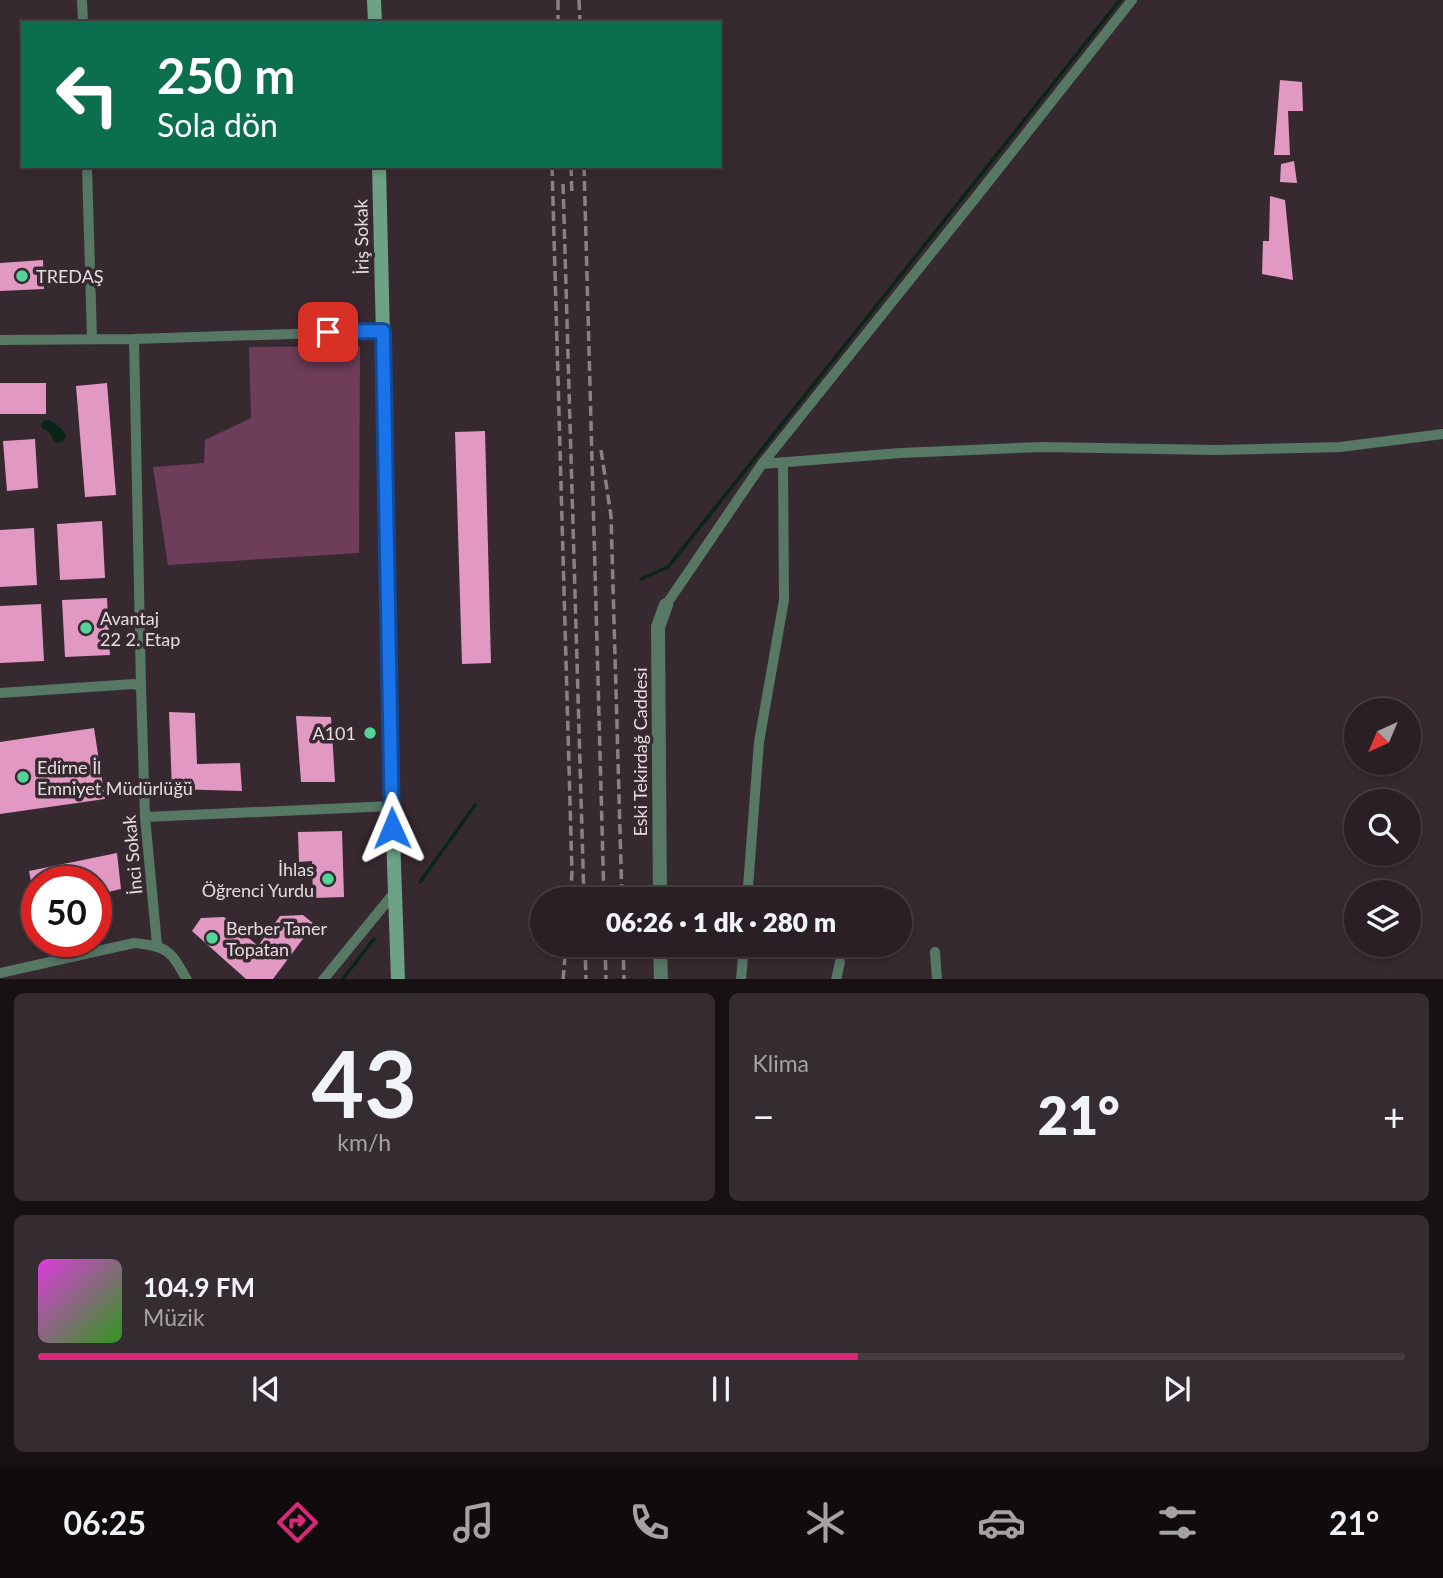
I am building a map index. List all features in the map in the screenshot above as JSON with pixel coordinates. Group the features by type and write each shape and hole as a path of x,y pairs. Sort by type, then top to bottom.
{"main road":[{"path":"374,0 375,21"},
{"name":"İriş Sokak","path":"379,168 391,806 398,979"}],"street":[{"path":"82,0 83,21"},
{"path":"666,605 762,464 1132,0"},
{"path":"87,168 92,339"},
{"path":"0,340 134,339 383,331"},
{"name":"İnci Sokak","path":"134,339 145,817 157,945"},
{"path":"762,464 901,453 1042,447 1216,450 1340,447 1443,433"},
{"path":"748,887 759,742 784,600 783,462"},
{"name":"Eski Tekirdağ Caddesi","path":"660,887 658,627 666,605"},
{"path":"0,693 134,684 141,687"},
{"path":"145,817 391,806"},
{"path":"323,979 394,893"},
{"path":"0,973 134,943 157,945 171,951 187,979"},
{"path":"935,952 937,979"},
{"path":"660,957 660,979"},
{"path":"741,979 743,957"},
{"path":"836,979 840,962"}],"shaded area":[{"path":"360,346 359,553 168,565 153,467 204,463 205,440 251,418 249,347"},
{"path":"45,420 55,423 63,431 66,436 63,442 55,443 50,433 42,428"}],"building":[{"path":"1280,80 1302,82 1303,111 1288,111 1290,155 1274,155"},
{"path":"1294,161 1297,183 1280,182 1281,164"},
{"path":"1270,196 1285,200 1293,280 1262,274 1263,241 1269,241"},
{"name":"TREDAŞ","path":"43,260 44,289 0,291 0,263"},
{"path":"0,383 46,383 46,414 0,414"},
{"path":"107,383 116,495 85,497 76,386"},
{"path":"485,431 491,663 462,664 455,432"},
{"path":"35,439 38,488 7,491 3,441"},
{"path":"102,521 105,578 60,580 57,524"},
{"path":"34,528 37,585 0,587 0,530"},
{"name":"Avantaj 22 2. Etap","path":"107,598 110,655 65,657 62,600"},
{"path":"41,604 44,661 0,663 0,606"},
{"path":"169,712 195,713 197,764 240,763 242,791 172,789"},
{"path":"296,716 331,717 335,782 301,782"},
{"path":"94,728 105,799 0,814 0,742"},
{"name":"İhlas Öğrenci Yurdu","path":"342,831 344,897 313,898 312,861 299,862 298,832"},
{"path":"117,853 121,889 112,891 112,866 53,866"},
{"path":"303,915 314,924 273,979 246,979 192,931 201,918 224,917 258,946 280,916"}],"waterway":[{"path":"641,579 668,567 1120,0"},
{"path":"420,882 475,805"},
{"path":"343,979 374,939"}],"railway":[{"path":"558,0 558,21"},
{"path":"579,0 580,21"},
{"path":"552,168 571,887"},
{"path":"571,168 572,196"},
{"path":"584,168 604,887"},
{"path":"563,184 584,887"},
{"path":"601,450 611,516 622,887"},
{"path":"563,979 565,957"},
{"path":"585,957 586,979"},
{"path":"605,957 606,979"},
{"path":"623,957 624,979"}],"place":[{"name":"TREDAŞ","path":"22,276"},
{"name":"Avantaj 22 2. Etap","path":"86,628"},
{"name":"A101","path":"370,733"},
{"name":"Edirne İl Emniyet Müdürlüğü","path":"23,777"},
{"name":"İhlas Öğrenci Yurdu","path":"328,879"},
{"name":"Berber Taner Topatan","path":"212,938"}],"route":[{"path":"328,332 383,331 392,828"}]}
